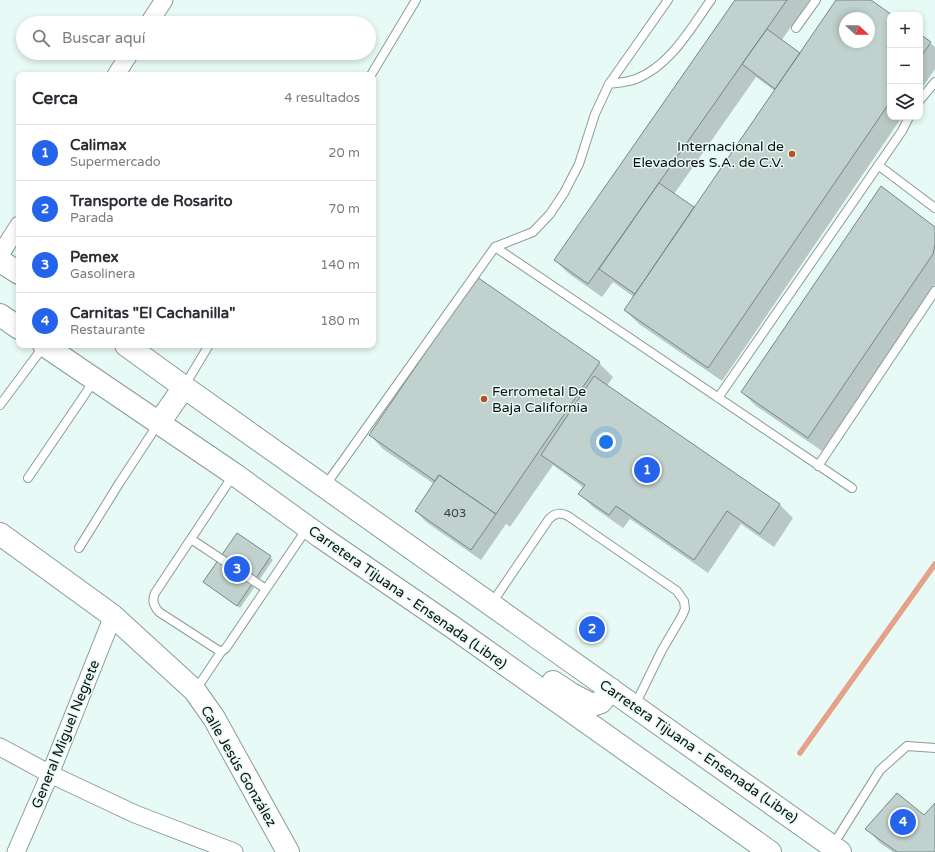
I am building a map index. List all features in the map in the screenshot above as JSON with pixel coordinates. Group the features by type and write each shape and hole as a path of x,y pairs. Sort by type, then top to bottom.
{"main road":[{"path":"0,261 16,271"},
{"path":"0,315 16,326"},
{"name":"Carretera Tijuana - Ensenada (Libre)","path":"48,348 234,474 770,852"},
{"name":"Carretera Tijuana - Ensenada (Libre)","path":"130,348 635,706 834,850"},
{"path":"159,423 184,387"},
{"name":"Calle Jesús González","path":"0,534 113,616 195,691 214,718 288,852"},
{"path":"451,626 478,635 497,645 588,704 592,705 601,702 611,689"}],"street":[{"path":"154,16 164,0"},
{"path":"118,72 126,60"},
{"path":"0,255 16,230"},
{"name":"General Miguel Negrete","path":"16,852 50,774 113,616"},
{"path":"0,747 50,774 135,814 234,852"}],"lane":[{"path":"373,72 416,0"},
{"path":"324,486 495,247 533,232 550,214 564,193 578,164 595,114 609,84 668,0"},
{"path":"609,84 636,79 660,66 680,45 711,0"},
{"path":"796,28 816,0"},
{"path":"923,96 935,82"},
{"path":"718,398 902,131 908,120"},
{"path":"878,165 935,208"},
{"path":"495,247 852,488"},
{"path":"818,466 935,291"},
{"path":"0,405 42,348"},
{"path":"184,387 207,348"},
{"path":"28,478 95,380"},
{"path":"79,548 159,423"},
{"path":"221,652 159,612 153,603 153,598 155,592 234,474"},
{"path":"491,605 549,519 558,513 563,513 568,516 677,591 684,601 685,609 662,650 635,706"},
{"path":"195,691 308,527"},
{"path":"191,539 266,589"},
{"path":"834,850 880,770 907,746 935,748"}],"building":[{"name":"Internacional de Elevadores S.A. de C.V.","path":"735,0 787,0 588,284 554,260"},
{"name":"Internacional de Elevadores S.A. de C.V.","path":"836,0 871,0 888,12 887,106 708,368 624,310"},
{"path":"767,29 800,53 775,89 742,64"},
{"path":"923,36 931,42 923,54"},
{"name":"Internacional de Elevadores S.A. de C.V.","path":"659,183 694,207 635,294 599,269"},
{"path":"881,186 935,227 935,244 933,254 808,438 741,392"},
{"name":"Ferrometal De Baja California","path":"477,277 600,362 496,514 439,475 435,481 369,435"},
{"path":"594,376 780,504 760,534 727,511 694,560 616,506 609,515 578,494 585,485 541,455"},
{"path":"439,475 496,514 471,550 415,511"},
{"path":"237,533 271,556 237,606 203,582"},
{"path":"897,793 924,815 935,803 935,852 897,852 865,829"}],"waterway":[{"path":"800,753 935,564"}],"place":[{"name":"Internacional de Elevadores S.A. de C.V.","path":"792,154"},
{"name":"Ferrometal De Baja California","path":"484,399"},
{"name":"Calimax","path":"647,470"},
{"name":"Pemex","path":"237,569"},
{"name":"Transporte de Rosarito","path":"592,629"},
{"name":"Carnitas \"El Cachanilla\"","path":"903,822"}]}
